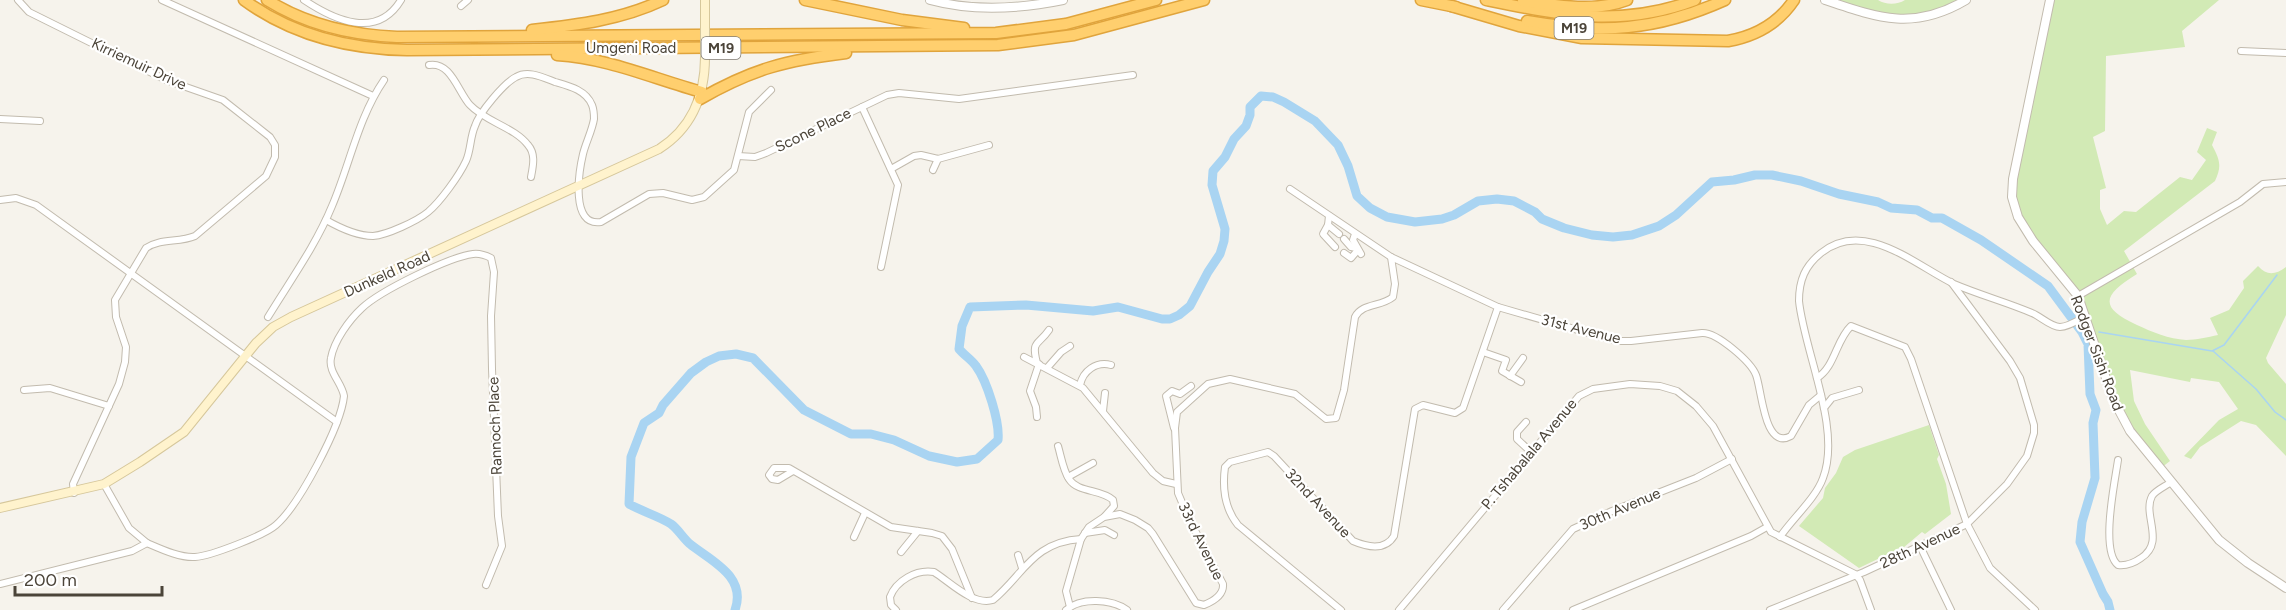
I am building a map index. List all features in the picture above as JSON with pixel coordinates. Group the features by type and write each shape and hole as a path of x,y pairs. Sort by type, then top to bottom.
{"highway":[{"name":"Umgeni Road","path":"244,0 273,19 318,38 370,48 426,50 998,45 1050,40 1204,0"},
{"name":"Umgeni Road","path":"267,0 310,22 357,34 397,37 996,33 1066,24 1156,0"},
{"path":"469,36 588,24 615,18 663,0"},
{"path":"805,0 902,20 996,33"},
{"name":"M19","path":"1421,0 1559,26 1618,29 1668,22 1725,0"},
{"name":"M19","path":"1486,0 1561,14 1601,18 1642,14 1695,0"},
{"path":"1516,0 1580,7 1627,0"},
{"path":"1451,6 1519,26 1582,38 1728,40 1750,36 1770,26 1783,15 1794,0"},
{"path":"426,50 561,55 635,70 702,93 779,63 818,56 936,47"}],"main road":[{"name":"Dunkeld Road","path":"0,508 74,493 104,484 184,432 246,355 269,331 291,317 646,157 666,145 685,127 702,93 705,57 705,0"}],"street":[{"name":"Kirriemuir Drive","path":"18,0 29,12 154,74 223,100 267,133 275,145 274,163 262,182 195,236 148,246 142,252 115,300 116,317 125,338 126,353 119,384 73,484 74,493"},
{"path":"162,0 373,96"},
{"path":"304,0 338,19 361,23 376,21 389,14 401,0"},
{"path":"461,6 468,0"},
{"path":"930,0 972,8 1063,0"},
{"path":"1825,0 1866,14 1905,20 1940,13 1966,0"},
{"name":"Rodger Sishi Road","path":"2050,0 2013,179 2012,197 2015,210 2024,228 2078,296 2083,318 2122,419 2218,540 2286,588"},
{"path":"2241,51 2286,53"},
{"path":"429,65 436,64 444,68 467,102 528,145 533,157 531,177"},
{"path":"326,220 343,229 376,236 393,230 430,210 469,154 474,127 481,114 510,81 522,74 534,75 572,87 584,94 592,106 594,117 583,152 579,202 583,213 591,222 598,223 649,194 663,193 692,200 701,199 731,174 736,166 749,112 771,90"},
{"path":"862,107 886,95 899,93 959,99 1133,75"},
{"path":"268,317 326,220 373,96 384,80"},
{"name":"Scone Place","path":"738,156 754,157 766,153 862,107 898,188 881,267"},
{"path":"0,119 40,121"},
{"path":"891,169 918,156 938,159 989,145"},
{"path":"933,170 938,159"},
{"path":"2078,296 2240,202 2263,184 2286,182"},
{"name":"31st Avenue","path":"1290,189 1391,257 1498,307 1621,341 1702,333 1713,334 1753,369 1768,428 1780,438 1791,436 1809,405 1821,395"},
{"path":"0,200 16,198 36,205 337,422 320,460 282,518 271,529 197,556 185,556 147,543 129,528 104,484"},
{"path":"1329,216 1328,225 1323,234 1335,247"},
{"path":"1328,225 1358,251"},
{"path":"1355,234 1353,240 1358,251"},
{"path":"1780,537 1824,477 1827,445 1824,408 1801,314 1799,295 1806,268 1826,249 1842,241 1875,244 1909,257 1950,282 2033,313 2055,326 2065,326 2083,318"},
{"path":"1344,253 1351,258 1358,251"},
{"name":"Rannoch Place","path":"337,422 344,396 331,367 331,358 345,329 361,309 398,285 467,255 482,254 491,258 493,264 492,369 498,516 502,546 486,585"},
{"name":"33rd Avenue","path":"1104,517 1120,514 1148,528 1196,603 1201,605 1209,603 1222,594 1223,584 1186,512 1176,484 1176,414 1208,384 1225,379 1289,391 1307,402 1326,419 1336,418 1344,390 1355,317 1360,310 1387,302 1393,297 1395,284 1391,257"},
{"name":"28th Avenue","path":"1770,610 1967,524 2007,484 2027,456 2032,443 2034,424 2015,369 1950,282"},
{"name":"32nd Avenue","path":"1341,610 1231,517 1225,499 1224,471 1226,465 1261,453 1270,454 1353,541 1371,546 1388,543 1394,536 1415,409 1423,405 1452,413 1460,411 1498,307"},
{"path":"1817,378 1828,366 1851,326 1905,346 1967,524 1990,568 2036,610"},
{"path":"1037,417 1030,391 1038,364 1033,349 1049,330"},
{"path":"1047,368 1061,352 1070,346"},
{"path":"1483,352 1506,360 1502,370 1521,382"},
{"path":"1024,357 1080,385 1153,473 1163,481 1176,484"},
{"path":"1510,376 1523,358"},
{"path":"1080,385 1082,375 1088,370 1105,363 1111,365"},
{"name":"P. Tshabalala Avenue","path":"1399,610 1582,393 1604,387 1643,384 1666,387 1682,394 1713,426 1767,527 1780,537 1855,574"},
{"path":"1175,428 1171,421 1166,396 1172,391 1180,394 1191,386"},
{"path":"24,390 50,388 109,406"},
{"path":"1824,408 1832,398 1859,390"},
{"path":"1103,412 1105,393"},
{"path":"1526,422 1517,432 1517,440 1531,452"},
{"path":"1058,446 1068,477 1075,485 1106,494 1113,500 1114,506 1104,517 1093,523 1083,536 1066,591 1068,608 1083,603 1113,602 1127,610"},
{"name":"30th Avenue","path":"1503,610 1573,529 1612,510 1696,478 1732,459"},
{"path":"2118,460 2110,516 2112,557 2118,565 2127,565 2150,552 2152,544 2151,499 2172,482"},
{"path":"1068,477 1093,463"},
{"path":"793,471 891,527 932,532 946,539 972,598"},
{"path":"854,537 865,513"},
{"path":"1573,610 1743,540 1767,527"},
{"path":"896,610 891,604 890,597 898,584 905,578 925,571 934,572 972,598 989,605 1022,568 1042,552 1105,530 1114,535"},
{"path":"901,552 918,531"},
{"path":"0,584 132,551 147,543"},
{"path":"1920,546 1951,610"},
{"path":"1018,555 1022,568"},
{"path":"1855,574 1860,580 1871,610"}],"green space":[{"path":"1826,0 1878,0 1892,4 1905,0 1964,0 1950,7 1895,19"},
{"path":"2050,0 2219,0 2182,31 2185,47 2106,56 2105,131 2093,137 2106,188 2100,190 2100,209 2107,225 2124,211 2136,212 2180,177 2192,180 2206,160 2197,152 2207,128 2217,132 2212,145 2219,167 2215,181 2124,251 2137,274 2117,288 2110,301 2111,306 2124,319 2167,337 2190,340 2218,335 2210,318 2229,310 2244,288 2243,281 2258,266 2265,272 2271,273 2286,267 2286,315 2266,358 2286,384 2286,456 2256,425 2241,421 2200,447 2191,459 2184,456 2219,420 2238,409 2219,382 2191,378 2190,382 2130,370 2134,401 2145,424 2170,461 2161,468 2122,419 2078,296 2033,241 2013,197"},
{"path":"1929,425 1939,455 1937,459 1946,484 1951,514 1925,534 1922,532 1897,553 1859,568 1799,526 1823,498 1825,488 1836,473 1843,457 1855,450"}],"waterway":[{"path":"735,610 736,588 725,571 690,544 671,524 629,504 631,457 644,423 659,413 663,405 691,373 719,356 736,354 753,358 804,410 851,434 871,434 894,440 929,456 957,462 977,459 998,440 998,432 992,402 984,381 974,364 959,349 962,326 970,307 1026,305 1093,311 1118,307 1162,319 1170,319 1179,315 1190,306 1220,254 1224,241 1225,229 1212,185 1213,171 1225,157 1234,139 1246,126 1250,107 1261,96 1273,97 1284,102 1315,121 1338,145 1348,166 1357,196 1370,208 1387,217 1415,222 1442,219 1478,201 1497,199 1514,201 1535,212 1542,219 1564,228 1592,235 1613,237 1632,235 1659,226 1676,215 1712,182 1755,175 1772,175 1801,181 1839,194 1878,202 1891,208 1917,210 1932,218 1942,218 1981,240 2048,286 2082,332 2088,344 2090,394 2096,410 2093,423 2095,478 2082,522 2080,542 2110,610"},
{"path":"2099,332 2212,351 2224,345 2277,275"},
{"path":"2213,351 2256,389 2275,412 2286,420"}]}
